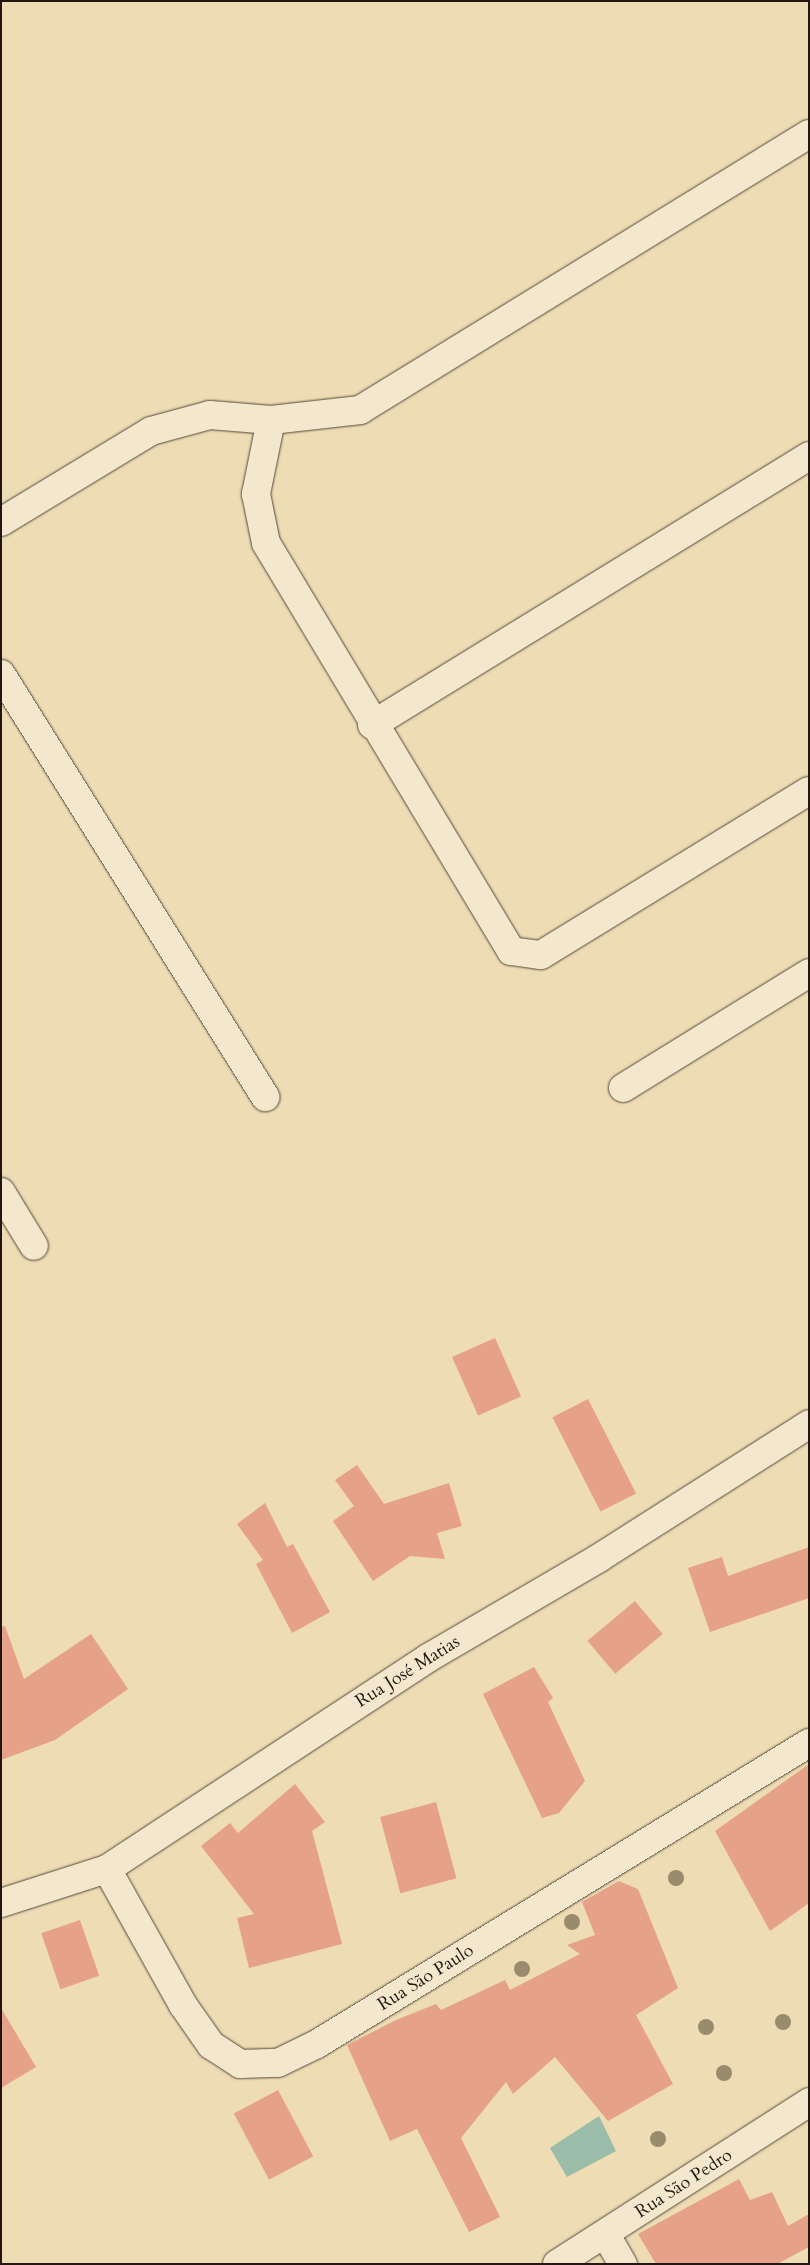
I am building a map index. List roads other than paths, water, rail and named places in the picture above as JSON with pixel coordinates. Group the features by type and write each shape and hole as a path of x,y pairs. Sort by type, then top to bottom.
{"street":[{"path":"1,522 151,431 210,415 270,420 360,410 809,134"},
{"path":"270,420 256,494 266,543 372,725 511,951 541,955 809,791"},
{"path":"372,725 809,456"},
{"path":"1,674 265,1097"},
{"path":"623,1088 809,973"},
{"path":"1,1192 34,1246"},
{"name":"Rua José Matias","path":"1,1903 107,1869 428,1658 599,1558 809,1424"},
{"name":"Rua São Paulo","path":"107,1869 183,2005 211,2045 240,2064 278,2063 317,2044 809,1743"},
{"name":"Rua São Pedro","path":"557,2264 606,2235 809,2102"},
{"path":"606,2235 623,2264"}]}
